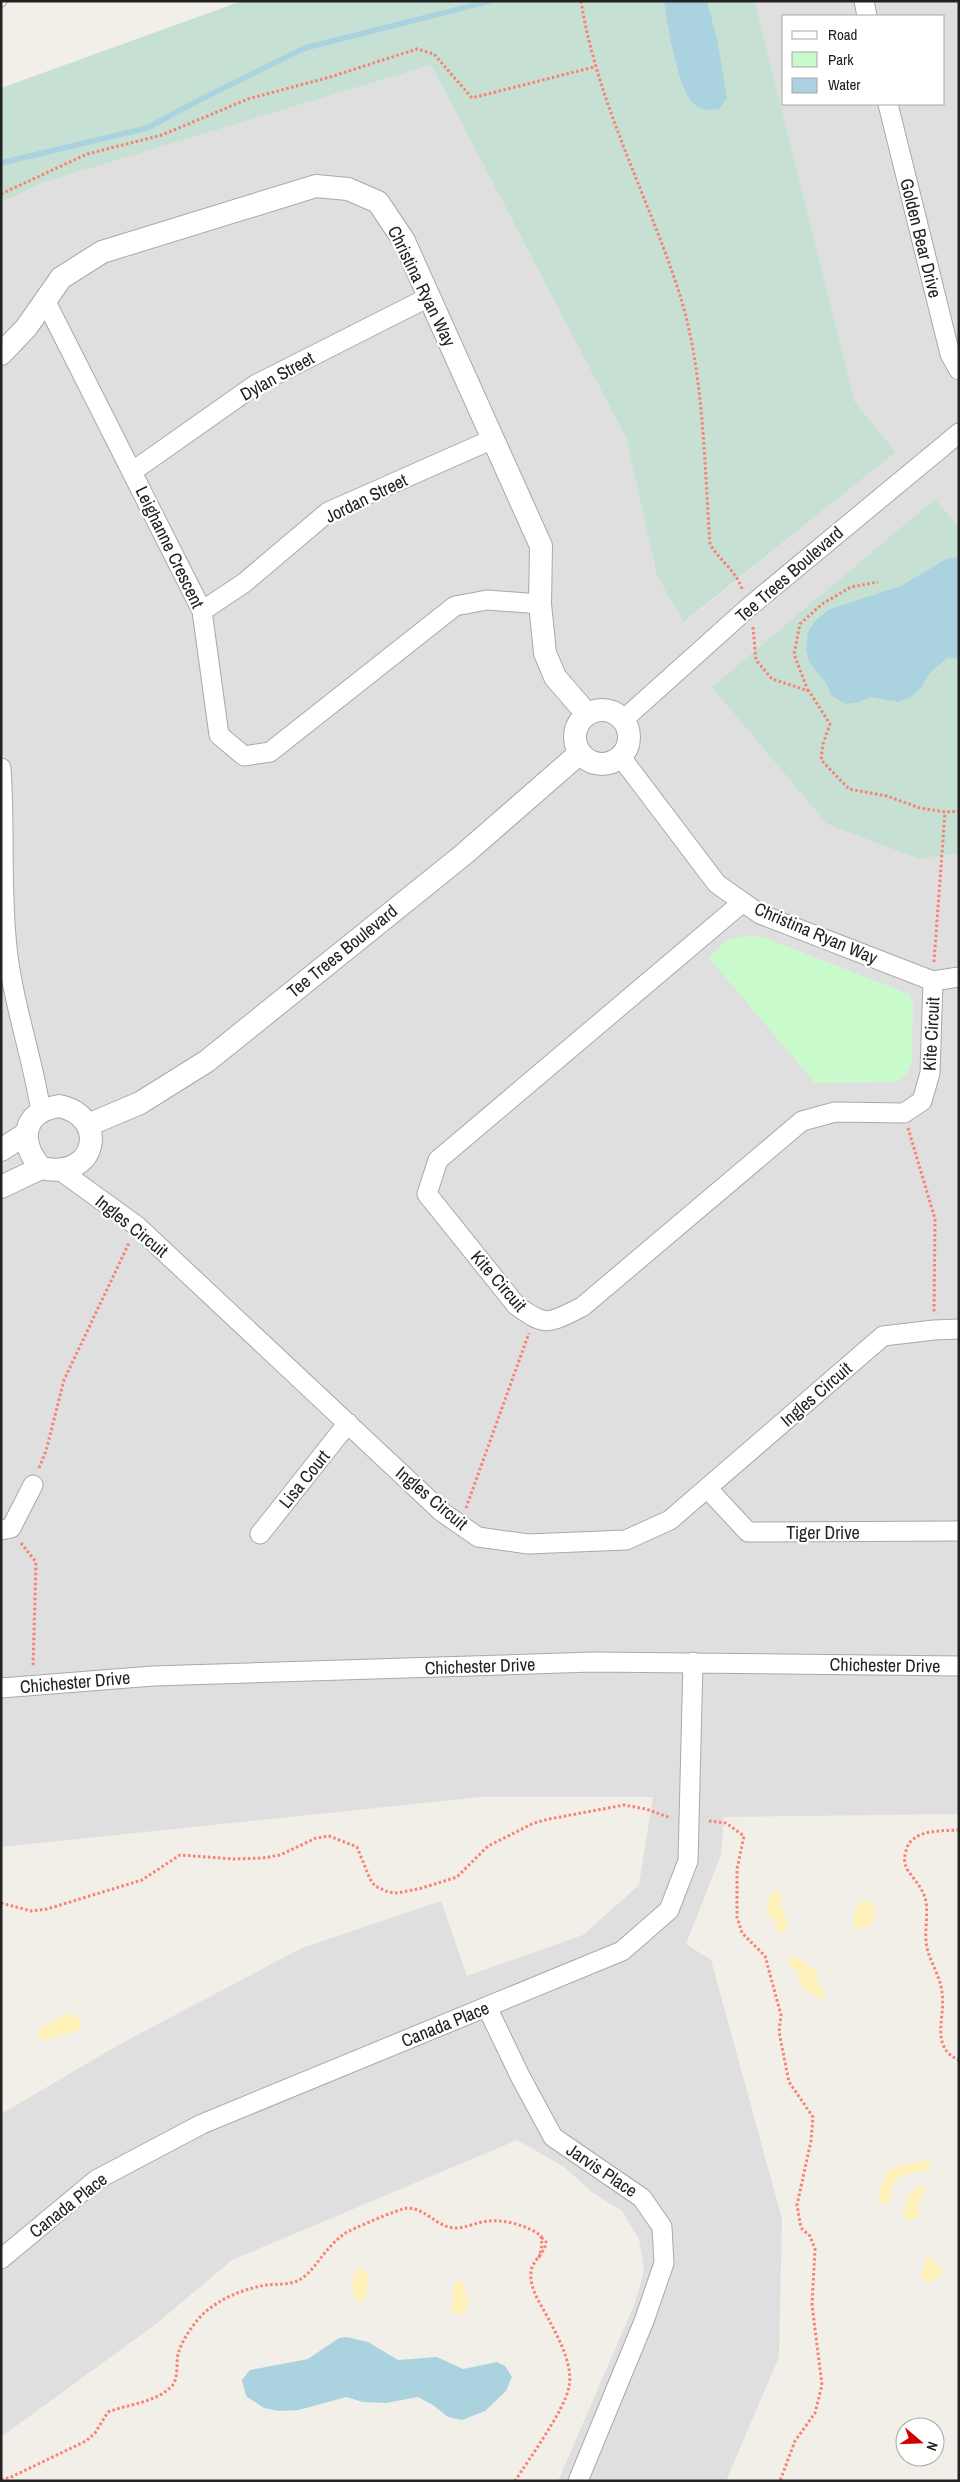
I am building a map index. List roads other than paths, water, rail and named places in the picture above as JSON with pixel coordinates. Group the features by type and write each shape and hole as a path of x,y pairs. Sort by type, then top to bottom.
{"street":[{"path":"864,1 867,15"},
{"name":"Golden Bear Drive","path":"888,105 950,354 959,370"},
{"name":"Christina Ryan Way","path":"1,354 26,328 61,278 102,252 316,186 348,189 378,202 404,241 541,546 540,604 544,653 555,677 587,714"},
{"name":"Dylan Street","path":"133,471 255,385 429,297"},
{"name":"Leighanne Crescent","path":"45,300 133,471 202,612 219,735 244,756 270,752 455,606 487,600 540,604"},
{"name":"Tee Trees Boulevard","path":"623,720 749,608 959,433"},
{"name":"Jordan Street","path":"202,612 244,583 328,512 493,439"},
{"path":"596,710 606,710 615,713 623,720 627,727 628,743 620,756 603,763 587,759 580,753 576,745 576,728 587,714 596,710"},
{"name":"Tee Trees Boulevard","path":"88,1125 140,1103 206,1061 463,855 580,753"},
{"name":"Christina Ryan Way","path":"620,756 717,884 760,914 933,980 959,977"},
{"path":"1,768 6,936 19,1021 41,1112"},
{"name":"Kite Circuit","path":"743,902 438,1160 427,1194 516,1305 534,1319 550,1322 582,1307 802,1121 835,1112 904,1113 922,1101 930,1073 933,980"},
{"path":"1,1186 51,1170 76,1166 84,1159 90,1142 88,1125 81,1115 70,1108 59,1106 41,1112 30,1124 26,1133 26,1144 31,1157 51,1170"},
{"path":"1,1150 26,1133"},
{"name":"Ingles Circuit","path":"51,1170 137,1226 442,1512 478,1537 528,1544 626,1540 670,1520 883,1336 959,1329"},
{"name":"Lisa Court","path":"260,1534 348,1424"},
{"path":"6,1529 33,1485"},
{"name":"Tiger Drive","path":"707,1488 748,1532 959,1531"},
{"name":"Chichester Drive","path":"1,1688 153,1676 593,1662 959,1666"},
{"name":"Canada Place","path":"1,2259 96,2180 194,2128 622,1951 669,1910 688,1861 693,1662"},
{"name":"Jarvis Place","path":"487,2007 520,2076 554,2137 642,2198 662,2227 664,2263 644,2321 578,2481"}],"water":[{"path":"664,1 707,1 717,39 727,98 719,109 709,110 700,108 688,97 674,56"},
{"path":"959,557 959,659 947,658 929,674 921,688 912,696 899,702 870,697 859,702 846,704 832,696 826,683 809,662 806,648 808,632 816,620 830,609 901,586 946,559"},
{"path":"346,2337 368,2342 398,2360 437,2357 463,2369 497,2362 505,2366 512,2377 506,2391 485,2411 462,2420 448,2417 433,2405 418,2397 386,2403 363,2402 346,2397 299,2410 279,2411 264,2408 246,2396 242,2380 250,2370 308,2359 339,2338"}],"waterway":[{"path":"1,163 147,128 305,48 490,1"}]}
